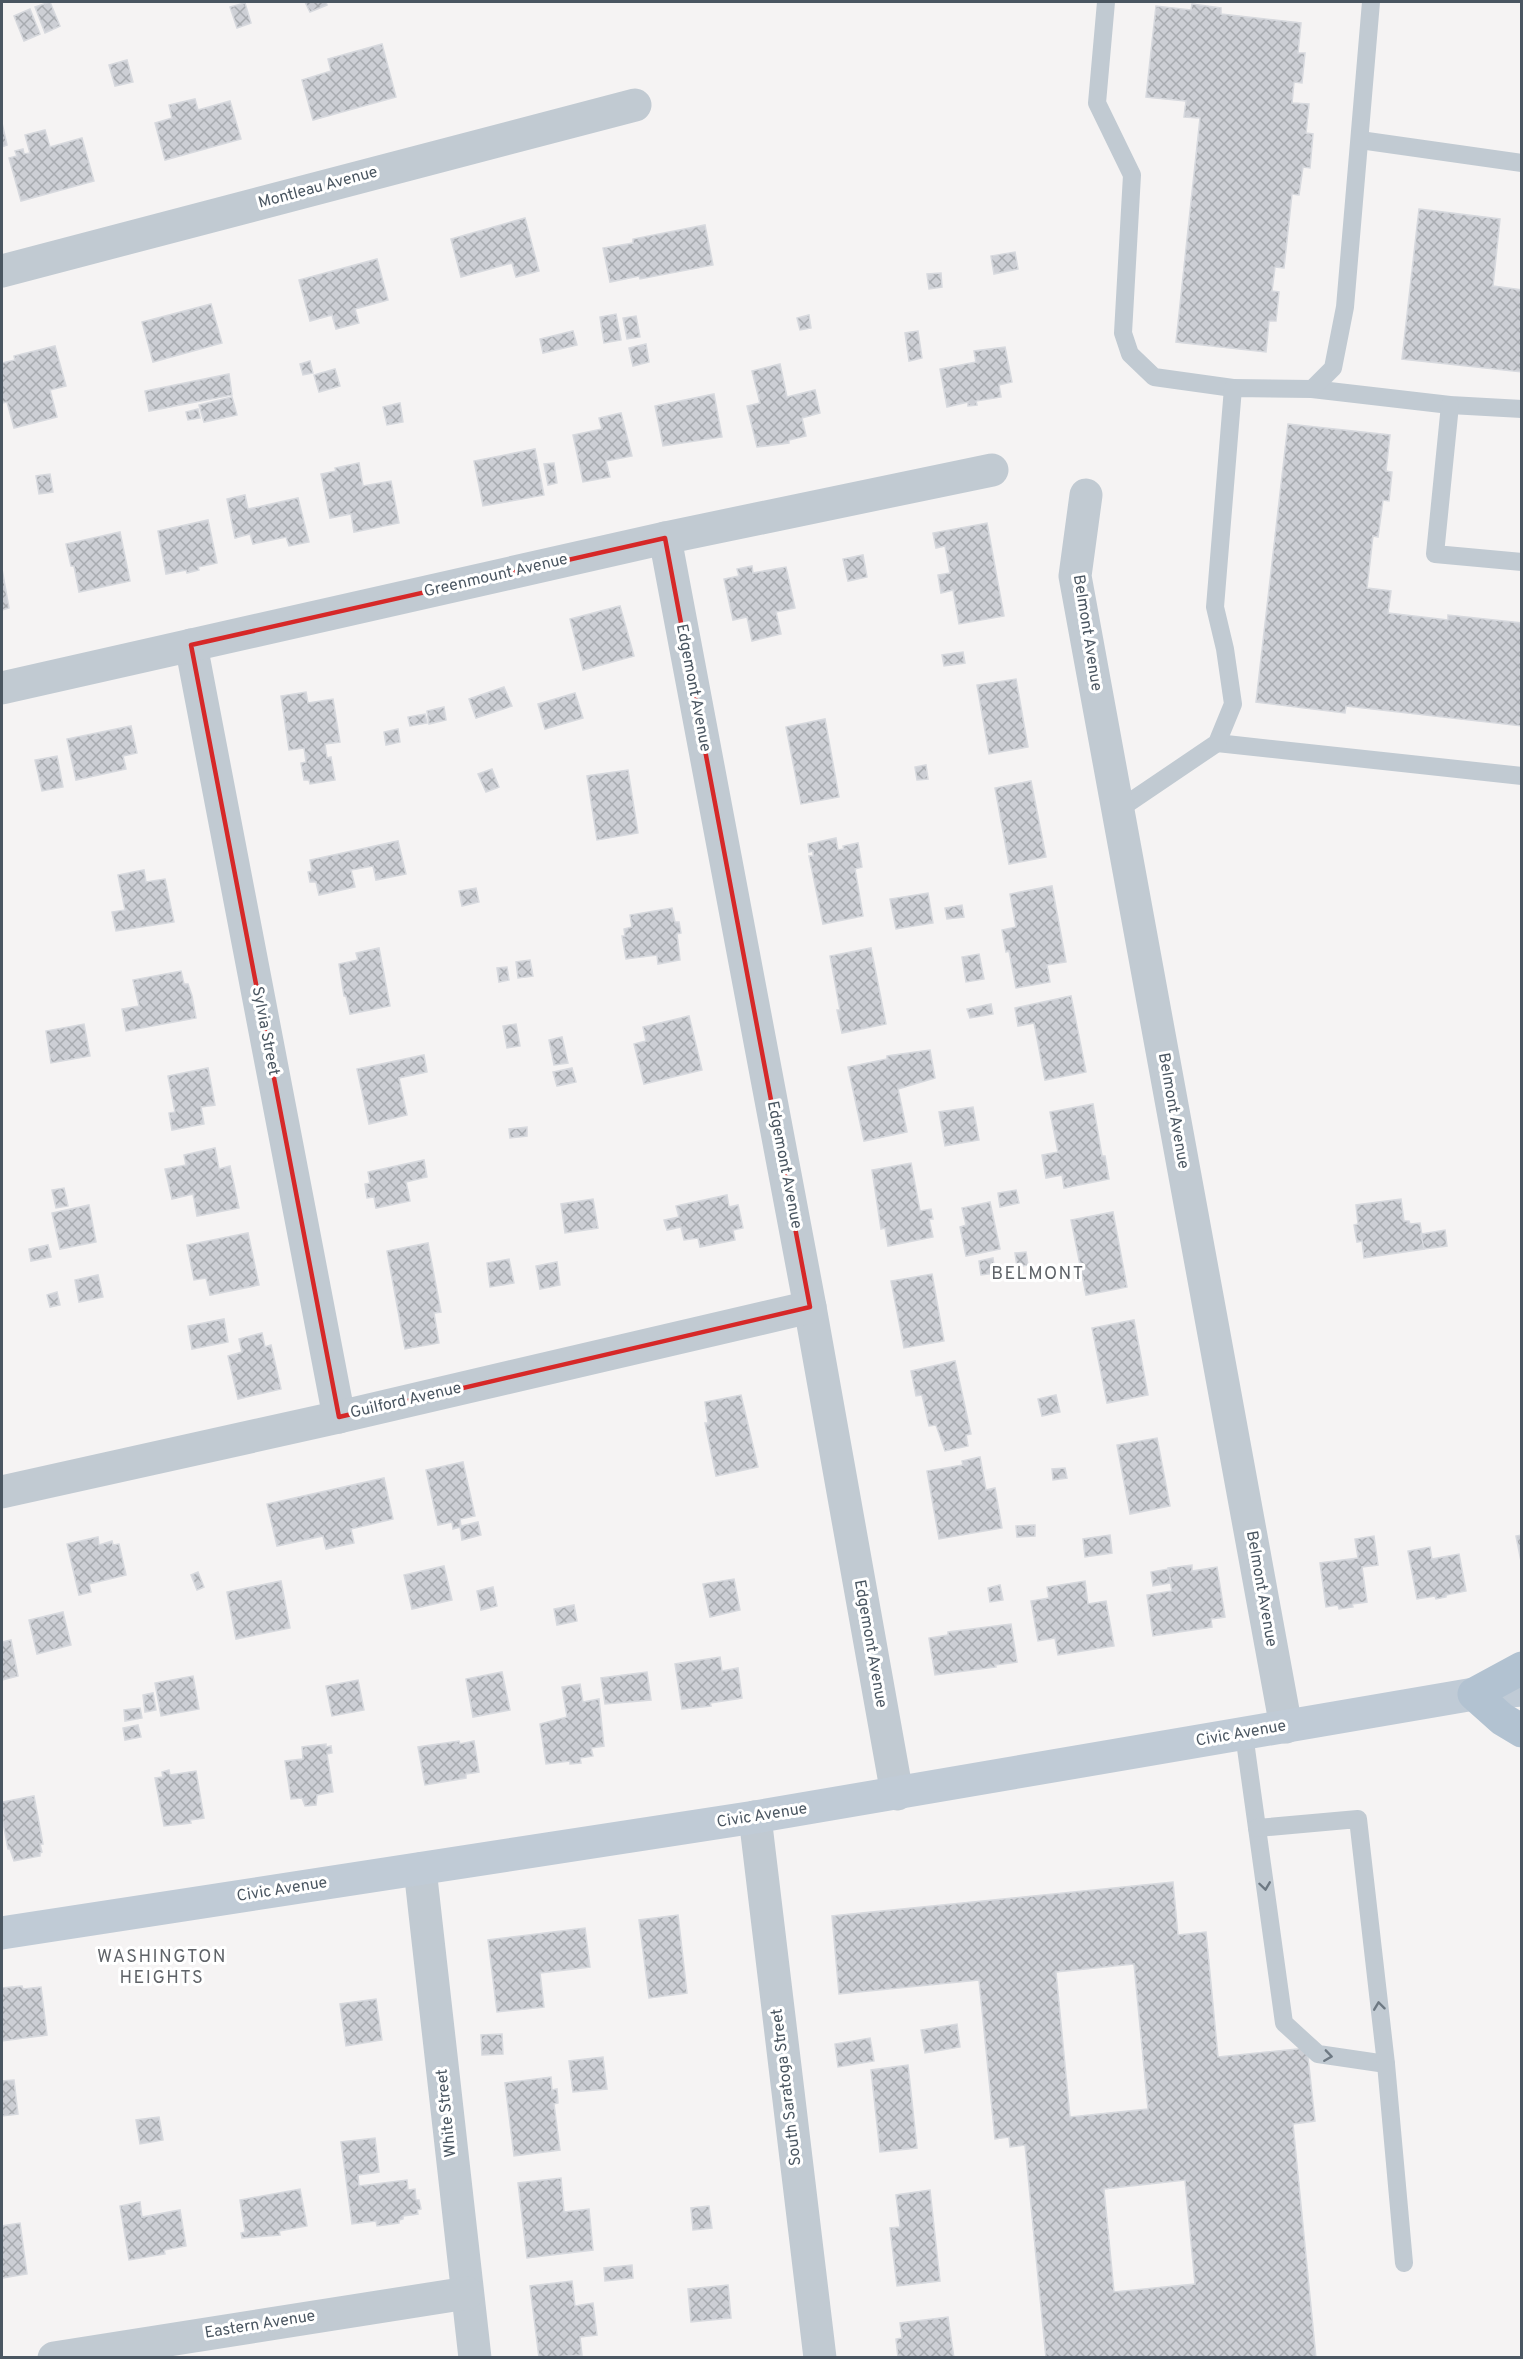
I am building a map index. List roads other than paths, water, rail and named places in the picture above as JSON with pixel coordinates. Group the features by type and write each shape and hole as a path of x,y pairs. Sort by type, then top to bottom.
{"main road":[{"path":"1521,1668 1474,1694 1502,1719 1521,1731"}],"street":[{"name":"Montleau Avenue","path":"2,271 635,105"},
{"name":"Greenmount Avenue","path":"2,688 665,538 992,471"},
{"name":"Belmont Avenue","path":"1086,495 1076,576 1286,1727"},
{"name":"Edgemont Avenue","path":"665,538 810,1306 897,1794"},
{"name":"Sylvia Street","path":"191,645 339,1417"},
{"name":"Guilford Avenue","path":"2,1492 339,1417 810,1306"},
{"name":"Civic Avenue","path":"2,1933 755,1818 1474,1694 1521,1690"},
{"name":"South Saratoga Street","path":"755,1818 820,2358"},
{"name":"White Street","path":"420,1869 475,2358"},
{"name":"Eastern Avenue","path":"54,2358 467,2293"}],"lane":[{"path":"1106,2 1096,103 1132,176 1123,333 1130,354 1154,377 1233,388 1312,389 1450,405 1521,409"},
{"path":"1312,389 1333,368 1345,307 1371,2"},
{"path":"1360,140 1521,163"},
{"path":"1118,810 1217,743 1233,704 1225,649 1215,607 1233,388"},
{"path":"1450,405 1435,554 1521,562"},
{"path":"1217,743 1521,776"},
{"path":"1244,1734 1284,2023 1318,2054 1386,2064"},
{"path":"1257,1828 1358,1820 1386,2064 1404,2263"}],"district":[{"name":"BELMONT","path":"1038,1274"},
{"name":"WASHINGTON HEIGHTS","path":"162,1967"}]}
